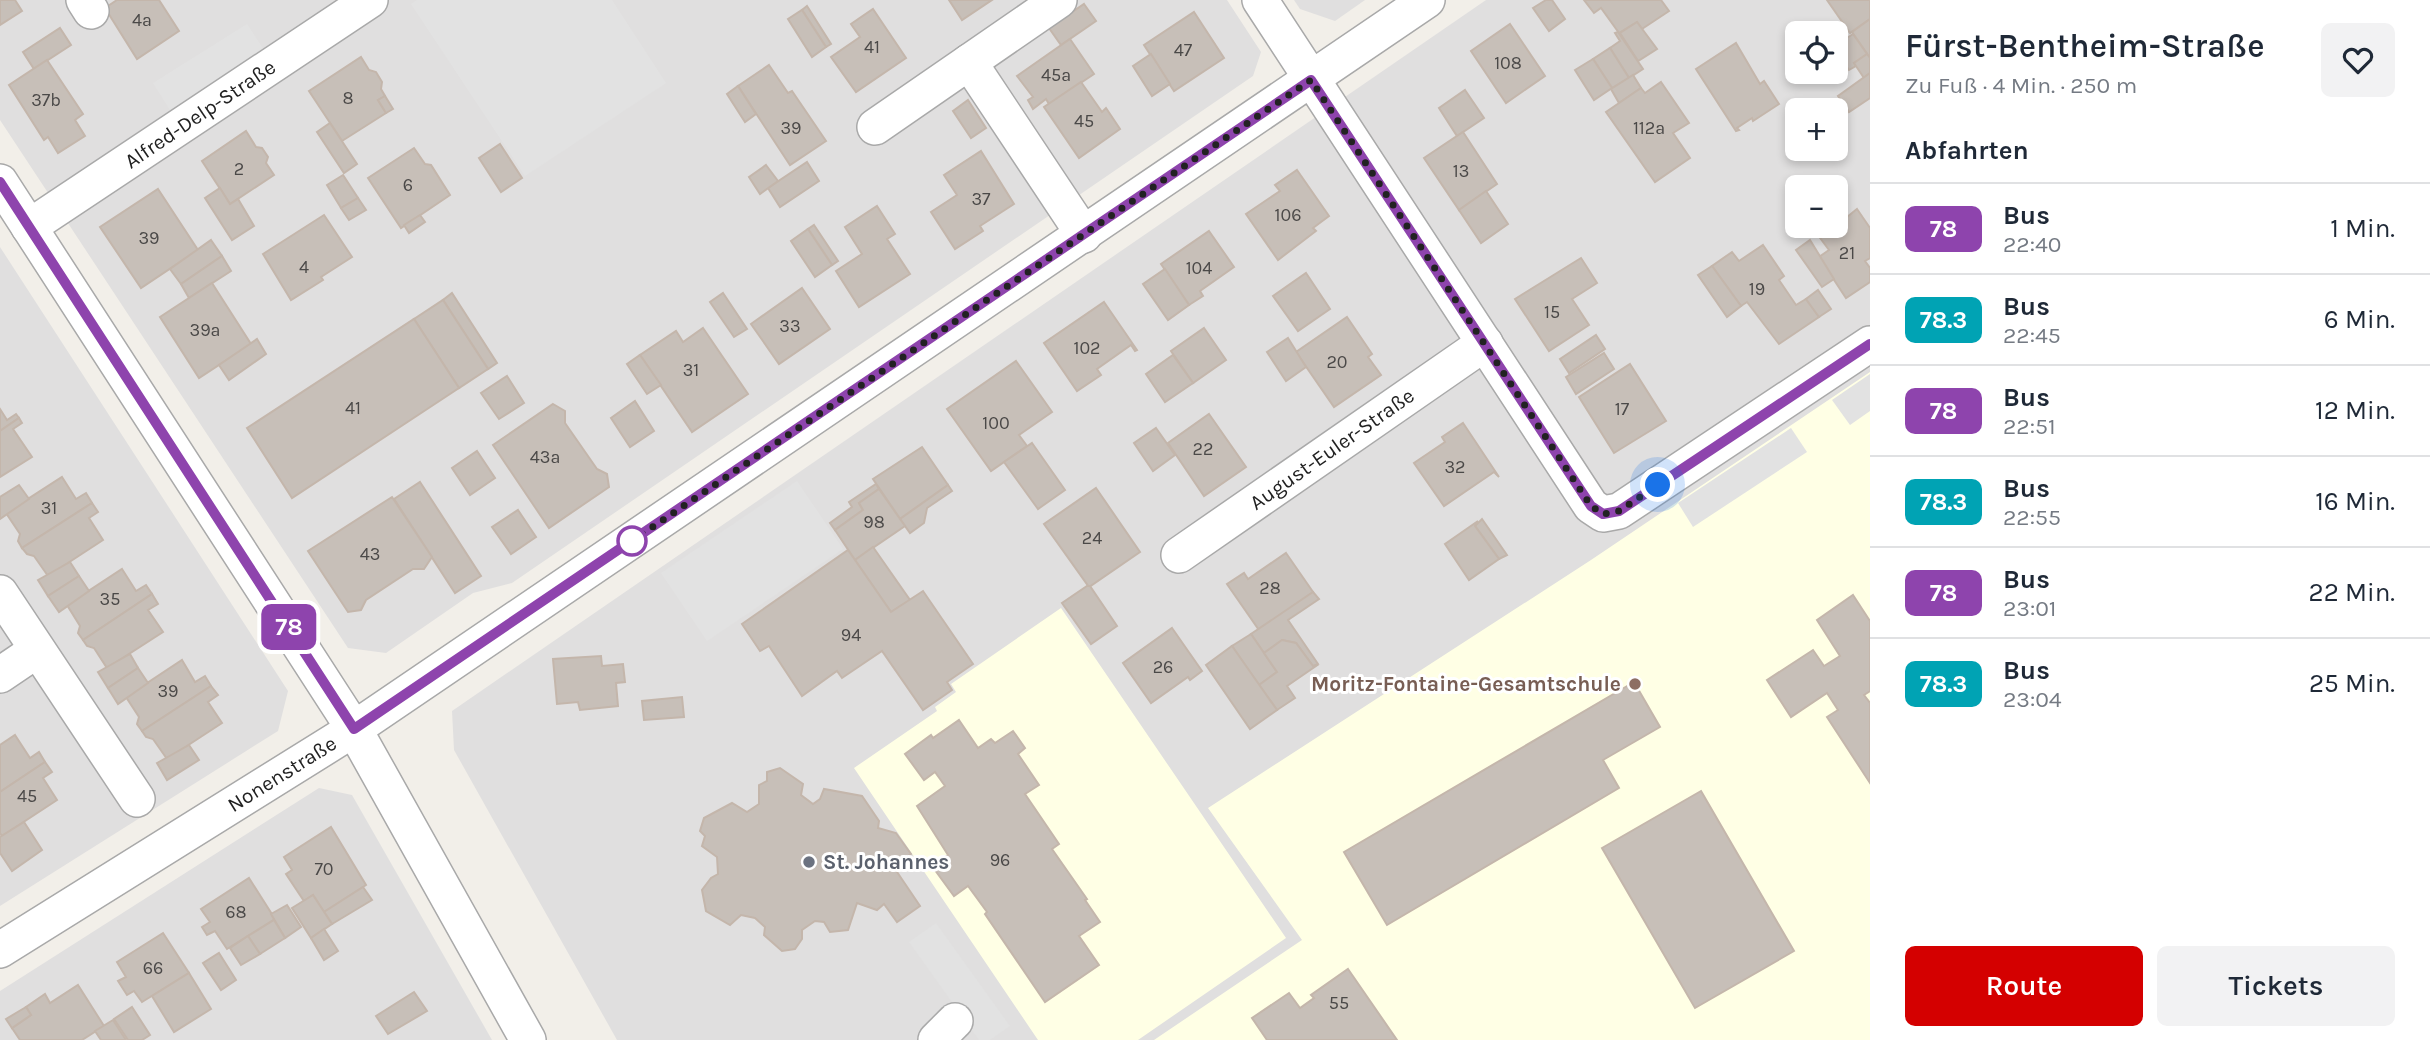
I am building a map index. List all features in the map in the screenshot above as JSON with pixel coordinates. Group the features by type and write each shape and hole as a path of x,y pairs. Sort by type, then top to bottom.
{"street":[{"name":"Alfred-Delp-Straße","path":"29,227 370,0"},
{"path":"875,127 1059,0"},
{"path":"1260,0 1591,506 1603,514 1619,511 1870,344"},
{"name":"Nonenstraße","path":"0,950 354,729 1427,0"},
{"path":"969,62 1084,235"},
{"path":"0,182 354,729 528,1040"},
{"name":"August-Euler-Straße","path":"1179,555 1485,343"},
{"path":"0,593 137,799"},
{"path":"0,675 37,650"}],"shaded area":[{"path":"0,0 1227,0 1261,52 1253,76 512,583 473,593 386,653 348,648 0,120"},
{"path":"417,0 612,0 666,83 525,176 411,4"},
{"path":"1294,0 1365,0 1335,21 1300,9"},
{"path":"1486,0 1870,0 1870,1040 617,1040 454,750 452,711"},
{"path":"247,24 264,50 170,110 153,83"},
{"path":"0,247 288,691 278,731 0,906"},
{"name":"Moritz-Fontaine-Gesamtschule","path":"1870,372 1870,1040 1154,1040 1302,940 1208,808 1591,560"},
{"path":"1870,374 1870,411 1850,425 1832,400"},
{"path":"1791,428 1807,452 1693,527 1678,503"},
{"path":"797,481 843,549 707,641 661,573"},
{"path":"1061,608 1286,938 1138,1040 1038,1040 854,768 937,711 935,707 956,692 951,684"},
{"path":"319,788 352,795 492,1040 0,1040 0,991"},
{"path":"936,923 1010,1026 990,1040 979,1040 909,942"}],"building":[{"path":"0,0 15,0 22,11 0,25"},
{"path":"117,0 159,0 179,31 137,59 105,8"},
{"path":"949,0 992,0 962,20"},
{"path":"1546,0 1552,0 1565,19 1549,31 1533,8"},
{"path":"1584,0 1661,0 1669,11 1642,29 1637,22 1619,33 1601,8 1594,13"},
{"path":"1827,0 1870,0 1870,19 1850,33 1848,21 1842,21"},
{"path":"1084,4 1096,21 1061,45 1049,28"},
{"path":"807,6 831,44 826,47 802,10"},
{"path":"873,9 906,58 856,92 831,57 860,37 851,24"},
{"path":"802,10 826,47 812,57 788,19"},
{"path":"1194,12 1224,58 1174,91 1144,45"},
{"path":"1870,19 1870,58 1852,32"},
{"path":"1637,22 1657,49 1638,61 1620,33"},
{"path":"1510,24 1545,76 1506,103 1471,51"},
{"path":"60,28 71,45 34,69 23,52"},
{"path":"1618,32 1643,69 1629,78 1610,48 1620,41 1615,33"},
{"path":"1853,34 1867,54 1849,70 1848,68 1848,37"},
{"path":"1070,39 1094,74 1049,104 1046,99 1033,109 1028,100 1033,97 1017,76"},
{"path":"1736,43 1760,84 1764,81 1779,104 1753,121 1752,118 1736,131 1696,69"},
{"path":"1610,48 1629,78 1612,88 1593,59"},
{"path":"1151,54 1170,84 1152,96 1133,66"},
{"path":"1867,54 1870,58 1870,73 1864,78 1854,63"},
{"path":"361,57 369,70 376,72 382,82 381,89 385,96 378,100 386,113 342,141 309,91"},
{"path":"1593,59 1612,88 1594,100 1575,70"},
{"path":"47,60 83,114 75,120 85,136 58,153 48,137 44,140 9,85"},
{"path":"769,65 788,93 792,91 826,141 790,165 738,86"},
{"path":"1870,73 1870,98 1849,112 1848,98 1838,96"},
{"path":"1633,75 1641,88 1619,103 1611,89"},
{"path":"1081,82 1102,112 1106,108 1120,129 1079,158 1044,107"},
{"path":"1661,82 1689,123 1673,133 1690,158 1655,182 1606,112 1641,88 1645,93"},
{"path":"738,86 756,114 745,122 727,94"},
{"path":"1465,90 1484,118 1457,136 1439,108"},
{"path":"385,96 393,109 386,113 378,100"},
{"path":"968,100 986,128 971,138 953,111"},
{"path":"330,123 357,164 344,173 317,132"},
{"path":"246,131 256,147 262,148 268,157 266,163 274,175 230,204 202,161"},
{"path":"1463,132 1497,184 1459,210 1424,158"},
{"path":"500,144 522,178 501,192 479,158"},
{"path":"414,148 425,164 431,165 450,195 401,228 368,178"},
{"path":"981,151 1014,204 980,226 983,231 955,249 931,212 957,195 944,175"},
{"path":"807,162 819,181 780,207 768,188"},
{"path":"766,165 778,181 760,194 749,177"},
{"path":"1297,170 1329,216 1313,228 1316,231 1278,260 1246,214 1280,191 1275,185"},
{"path":"343,175 358,198 341,208 327,185"},
{"path":"220,188 230,204 238,199 254,226 232,240 205,198"},
{"path":"158,189 198,250 141,288 100,227"},
{"path":"1486,191 1508,224 1481,243 1459,210"},
{"path":"358,198 366,210 349,220 341,208"},
{"path":"877,206 895,234 887,239 910,274 859,307 836,271 862,254 845,227"},
{"path":"1857,209 1870,228 1870,258 1865,261 1870,268 1870,282 1846,298 1819,257 1829,250 1820,238 1848,238 1848,216"},
{"path":"324,215 352,257 291,300 263,254"},
{"path":"420,215 425,222 409,233 404,225"},
{"path":"814,225 838,261 832,265 808,229"},
{"path":"808,229 832,265 815,277 791,241"},
{"path":"1209,231 1234,267 1200,291 1203,296 1189,305 1161,264"},
{"path":"211,240 222,256 181,284 170,269"},
{"path":"1810,240 1834,279 1822,287 1796,250"},
{"path":"1763,245 1784,276 1779,280 1796,305 1806,299 1819,317 1779,344 1747,302 1741,306 1712,266 1732,252 1739,261"},
{"path":"222,256 231,271 189,298 181,284"},
{"path":"1581,258 1597,283 1572,299 1589,325 1549,351 1515,299"},
{"path":"1712,266 1741,306 1727,317 1698,275"},
{"path":"1165,269 1189,305 1168,320 1143,284"},
{"path":"1306,273 1330,309 1298,331 1273,296"},
{"path":"212,283 251,344 199,378 160,317"},
{"path":"802,288 830,329 779,364 751,324"},
{"path":"1818,290 1831,309 1819,317 1806,299"},
{"path":"452,293 497,363 488,369 443,300"},
{"path":"723,293 747,329 734,337 710,302"},
{"path":"443,300 488,369 459,388 414,319"},
{"path":"1104,302 1137,350 1131,345 1097,369 1101,375 1077,391 1044,343"},
{"path":"1347,317 1372,354 1368,357 1381,375 1334,407 1296,352"},
{"path":"414,319 459,388 292,498 247,428"},
{"path":"703,328 748,394 692,432 640,355 676,331 683,342"},
{"path":"1204,328 1226,360 1193,383 1171,351"},
{"path":"1596,335 1605,349 1569,373 1560,359"},
{"path":"1288,338 1306,367 1286,381 1267,352"},
{"path":"257,339 266,354 229,380 219,365"},
{"path":"1604,353 1614,369 1576,394 1566,377"},
{"path":"640,355 661,385 647,394 627,364"},
{"path":"1173,355 1193,383 1165,402 1146,374"},
{"path":"1016,361 1052,412 1019,435 1027,446 991,471 947,409"},
{"path":"1630,364 1666,421 1614,453 1579,397"},
{"path":"507,376 524,403 499,419 481,393"},
{"path":"635,401 654,431 630,447 611,418"},
{"path":"553,404 565,411 565,423 597,469 607,474 609,487 549,528 493,445"},
{"path":"0,409 7,420 16,414 19,418 0,431"},
{"path":"1209,414 1246,467 1204,496 1168,443"},
{"path":"19,418 22,423 13,429 32,457 0,477 0,431"},
{"path":"1463,423 1499,477 1494,472 1444,506 1414,463 1445,442 1442,437"},
{"path":"1156,428 1175,455 1153,471 1134,443"},
{"path":"1032,443 1065,490 1038,509 1004,462"},
{"path":"922,447 948,485 900,519 873,479"},
{"path":"477,451 495,478 470,495 452,468"},
{"path":"62,477 76,499 86,493 92,503 22,548 18,541 20,534 6,513"},
{"path":"420,482 481,576 455,593 394,499"},
{"path":"876,484 879,489 859,503 863,510 835,530 830,523 852,507 849,502"},
{"path":"19,485 29,499 0,519 0,497"},
{"path":"948,485 952,491 927,508 924,523 910,533 900,519"},
{"path":"1096,488 1140,552 1089,587 1044,524"},
{"path":"879,489 905,526 855,560 835,530 863,510 859,503"},
{"path":"392,497 432,557 424,569 413,569 366,600 361,610 348,612 308,551"},
{"path":"92,503 98,512 89,518 103,540 48,576 34,556 27,554 22,548"},
{"path":"518,510 536,537 511,554 492,527"},
{"path":"1482,519 1507,555 1499,559 1475,526"},
{"path":"1478,521 1475,526 1499,559 1469,580 1445,544"},
{"path":"873,547 910,600 891,612 855,560"},
{"path":"848,550 891,612 923,591 973,664 947,682 952,690 923,710 882,651 842,678 837,671 802,696 769,646 760,651 742,624"},
{"path":"1286,553 1313,592 1259,630 1227,584 1244,573 1248,579"},
{"path":"70,562 79,576 48,596 38,580"},
{"path":"122,569 136,591 146,585 152,594 83,640 78,633 80,626 67,605"},
{"path":"79,576 89,591 59,612 48,596"},
{"path":"1090,586 1117,626 1091,644 1062,603"},
{"path":"1313,592 1319,599 1288,620 1318,664 1313,666 1296,643 1282,640 1264,653 1251,634"},
{"path":"152,594 158,604 148,610 163,632 107,668 94,648 87,646 83,640"},
{"path":"1853,595 1870,621 1870,691 1864,695 1870,703 1870,783 1827,717 1838,710 1827,693 1791,717 1767,680 1813,650 1824,666 1840,656 1817,620"},
{"path":"1172,628 1202,671 1190,680 1188,677 1151,703 1123,663"},
{"path":"1251,634 1277,672 1259,685 1232,646"},
{"path":"1282,640 1296,643 1313,666 1316,666 1287,686 1295,698 1277,710 1259,685 1277,672 1264,653"},
{"path":"1232,646 1277,710 1250,729 1206,665"},
{"path":"130,654 138,668 108,688 98,672"},
{"path":"601,656 602,666 623,664 625,682 616,683 618,706 580,710 578,702 557,704 553,659"},
{"path":"182,660 195,682 205,676 211,686 142,731 137,724 139,717 126,697"},
{"path":"138,668 148,683 118,704 108,688"},
{"path":"1634,682 1660,727 1603,760 1619,788 1387,925 1344,852"},
{"path":"211,686 218,695 208,702 222,723 167,759 153,739 146,737 142,731"},
{"path":"682,697 684,717 644,720 642,701"},
{"path":"959,720 978,748 991,739 995,743 1013,731 1025,748 1018,754 1039,785 1025,794 1059,844 1052,849 1100,922 1079,936 1099,965 1045,1002 968,886 954,896 932,866 948,855 917,806 945,786 935,772 924,780 905,754 931,735 933,738"},
{"path":"15,735 30,758 39,752 45,762 0,792 0,745"},
{"path":"189,745 199,760 167,780 157,763"},
{"path":"45,762 52,772 43,778 57,800 2,836 0,792"},
{"name":"St. Johannes","path":"780,768 803,784 801,795 813,804 820,799 824,789 862,796 879,821 878,828 896,833 911,854 893,866 920,906 897,922 884,904 877,910 857,903 848,930 830,932 824,922 815,921 802,930 802,939 795,949 782,951 764,935 765,927 755,918 741,915 730,925 706,911 702,890 711,878 718,874 717,857 702,846 705,836 700,831 704,818 732,803 747,812 759,804 759,785 767,781 767,772"},
{"path":"1701,791 1794,951 1695,1008 1602,848"},
{"path":"24,822 42,850 12,871 0,853 0,837"},
{"path":"331,827 366,885 324,912 313,895 304,901 286,874 292,870 284,857"},
{"path":"249,878 275,919 227,949 215,931 207,935 202,927 210,922 201,909"},
{"path":"363,887 372,900 332,924 324,912"},
{"path":"313,895 332,924 311,938 292,908"},
{"path":"287,905 301,927 285,938 271,914"},
{"path":"274,920 285,938 260,954 248,936"},
{"path":"324,929 338,951 324,960 311,938"},
{"path":"163,933 189,973 142,1002 134,991 127,995 118,981 126,977 117,962"},
{"path":"248,936 260,954 241,965 230,948"},
{"path":"219,953 236,980 221,990 203,963"},
{"path":"1348,969 1397,1040 1267,1040 1252,1018 1289,993 1300,1008 1314,998 1311,995"},
{"path":"189,973 211,1009 174,1032 152,996"},
{"path":"78,985 104,1026 82,1040 20,1040 12,1028 31,1015 26,1007 45,994 50,1003"},
{"path":"414,992 427,1011 388,1034 376,1016"},
{"path":"26,1007 31,1015 12,1028 6,1019"},
{"path":"132,1007 150,1035 142,1040 128,1040 114,1019"},
{"path":"113,1020 126,1040 101,1040 95,1031"}],"bus line":[{"name":"78","path":"0,182 354,729 1311,80 1591,506 1603,514 1619,511 1870,344"}],"place":[{"name":"Moritz-Fontaine-Gesamtschule","path":"1635,684"},
{"name":"St. Johannes","path":"809,862"}],"route":[{"path":"632,541 1311,80 1591,506 1603,514 1619,511 1658,485"}]}
